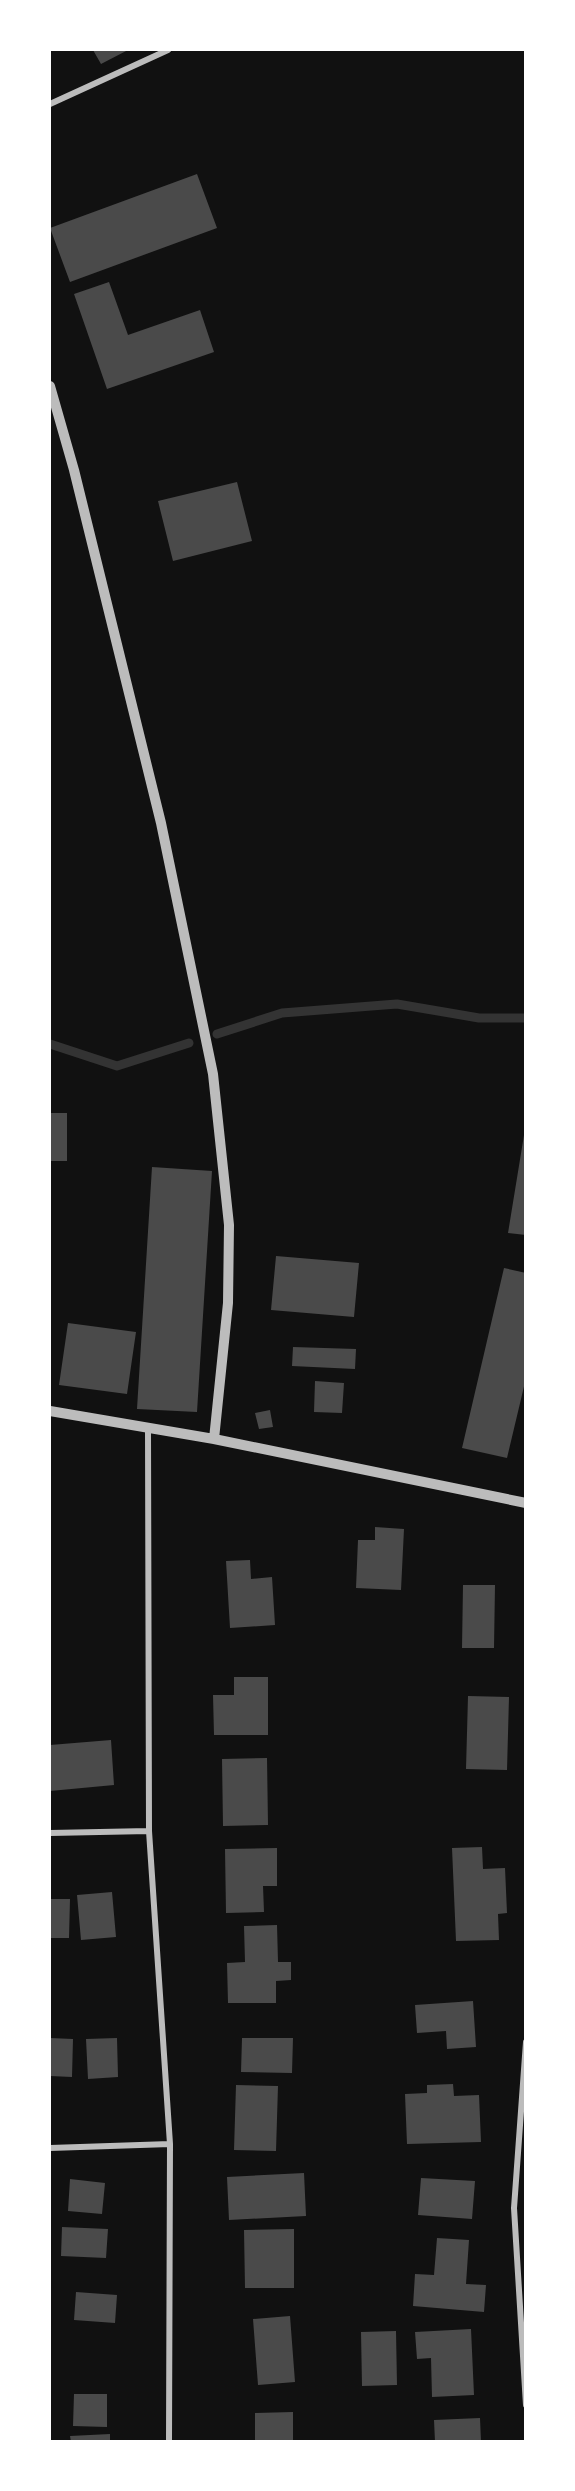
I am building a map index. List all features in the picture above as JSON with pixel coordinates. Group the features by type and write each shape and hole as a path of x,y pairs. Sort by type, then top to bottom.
{"street":[{"path":"50,104 168,50"},
{"path":"50,386 74,470 161,823 213,1074 229,1225 228,1303 214,1439"},
{"path":"50,1411 214,1439 525,1503"},
{"path":"148,1429 149,1831 170,2144 169,2442"},
{"path":"50,1833 149,1831"},
{"path":"525,2042 514,2208 525,2405"},
{"path":"50,2148 170,2144"}],"building":[{"path":"93,50 128,50 101,64"},
{"path":"197,174 217,228 70,282 50,228"},
{"path":"109,282 128,335 200,310 214,352 107,389 74,294"},
{"path":"237,482 252,541 173,561 158,501"},
{"path":"50,1113 67,1113 67,1161 50,1161"},
{"path":"524,1135 526,1135 526,1235 508,1233"},
{"path":"152,1167 212,1171 197,1412 137,1409"},
{"path":"276,1256 359,1263 354,1317 271,1310"},
{"path":"504,1268 526,1273 526,1378 507,1458 462,1448"},
{"path":"68,1323 136,1332 127,1394 59,1385"},
{"path":"293,1347 356,1349 355,1369 292,1366"},
{"path":"315,1381 344,1383 342,1413 314,1412"},
{"path":"270,1410 273,1427 259,1429 255,1413"},
{"path":"375,1527 404,1529 401,1590 356,1588 358,1540 375,1540"},
{"path":"250,1560 251,1579 272,1577 275,1625 230,1628 226,1561"},
{"path":"463,1585 495,1585 494,1648 462,1648"},
{"path":"234,1677 268,1677 268,1735 214,1735 213,1695 234,1695"},
{"path":"468,1696 509,1697 507,1770 466,1769"},
{"path":"111,1740 114,1785 50,1791 50,1745"},
{"path":"267,1758 268,1825 223,1826 222,1759"},
{"path":"482,1847 483,1869 505,1868 507,1913 498,1914 499,1940 456,1941 452,1848"},
{"path":"277,1848 277,1886 263,1886 264,1912 226,1913 225,1849"},
{"path":"112,1892 116,1937 81,1940 77,1895"},
{"path":"50,1899 70,1899 69,1938 50,1938"},
{"path":"277,1925 278,1962 291,1962 291,1980 276,1981 276,2003 228,2003 227,1963 245,1962 244,1926"},
{"path":"473,2001 476,2047 447,2049 446,2031 417,2033 415,2005"},
{"path":"50,2038 73,2039 72,2077 50,2076"},
{"path":"117,2038 118,2077 88,2079 86,2039"},
{"path":"242,2038 293,2038 292,2073 241,2072"},
{"path":"453,2084 454,2096 479,2095 481,2142 407,2144 405,2094 427,2093 427,2085"},
{"path":"236,2085 278,2086 276,2151 234,2150"},
{"path":"304,2173 306,2216 229,2220 227,2177"},
{"path":"421,2178 475,2181 472,2219 418,2215"},
{"path":"70,2179 105,2183 102,2214 68,2211"},
{"path":"62,2227 108,2229 106,2258 61,2256"},
{"path":"294,2229 294,2288 245,2288 244,2230"},
{"path":"437,2238 469,2240 466,2284 486,2285 484,2312 413,2306 415,2274 434,2275"},
{"path":"76,2292 117,2295 115,2323 74,2320"},
{"path":"290,2316 295,2382 258,2385 253,2319"},
{"path":"471,2329 474,2395 432,2397 431,2358 417,2359 415,2332"},
{"path":"396,2331 397,2385 362,2386 361,2332"},
{"path":"74,2394 107,2394 107,2427 73,2426"},
{"path":"293,2412 293,2442 255,2442 255,2413"},
{"path":"480,2418 481,2442 435,2442 434,2420"},
{"path":"110,2434 110,2442 71,2442 70,2436"}],"waterway":[{"path":"217,1034 282,1013 397,1004 479,1018 526,1018"},
{"path":"50,1044 117,1066 189,1043"}]}
